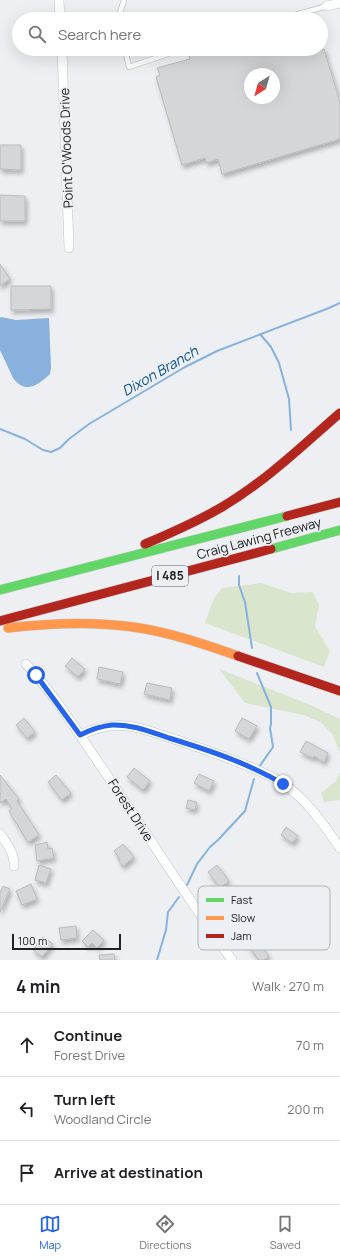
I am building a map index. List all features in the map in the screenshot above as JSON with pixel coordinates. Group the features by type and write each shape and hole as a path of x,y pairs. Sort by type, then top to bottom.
{"highway":[{"path":"92,566 190,524 232,502 274,470 340,414"},
{"name":"Craig Lawing Freeway","path":"0,590 340,502"},
{"name":"Craig Lawing Freeway","path":"0,622 340,530"},
{"path":"0,628 75,623 101,624 152,630 221,650 340,691"}],"street":[{"path":"59,0 60,12"},
{"path":"327,6 339,0"},
{"path":"327,6 340,3"},
{"name":"Point O'Woods Drive","path":"62,56 69,248"},
{"name":"Forest Drive","path":"26,664 46,687 80,735 198,912"},
{"path":"80,735 105,726 113,725 135,727 246,765 273,778 289,788 314,812 340,848"},
{"path":"0,834 12,853 14,866"},
{"name":"Forest Drive","path":"225,950 232,960"}],"lane":[{"path":"120,12 124,0"},
{"path":"306,12 327,6"},
{"path":"126,56 129,67 162,56"}],"green space":[{"path":"261,583 291,593 312,592 319,604 315,627 330,651 324,667 205,623 214,598 222,588"},
{"path":"219,669 308,704 340,719 340,753 333,735 320,722 304,715 245,703"},
{"path":"340,772 340,800 324,802 321,793 336,781"}],"water":[{"path":"1,317 16,320 49,318 50,374 36,385 27,387 23,386 13,378 0,350"}],"building":[{"path":"189,56 326,56 340,102 340,139 222,174 218,159 207,163 205,158 182,165 156,77 160,75 157,68 190,59"},
{"path":"0,145 21,145 21,170 0,169"},
{"path":"0,195 25,196 25,221 0,221"},
{"path":"0,264 10,279 0,286"},
{"path":"11,286 51,286 51,309 11,310"},
{"path":"72,658 85,669 78,677 65,666"},
{"path":"99,667 123,672 120,684 97,679"},
{"path":"147,683 172,688 170,700 144,694"},
{"path":"24,718 35,732 27,738 16,725"},
{"path":"242,718 257,726 249,739 235,731"},
{"path":"306,741 328,753 324,762 314,756 313,758 300,752"},
{"path":"134,768 150,781 143,790 127,777"},
{"path":"199,774 214,781 209,791 194,783"},
{"path":"0,775 19,799 17,801 39,835 28,842 9,811 12,809 6,799 0,803"},
{"path":"56,775 71,793 62,800 48,782"},
{"path":"188,800 197,802 195,810 186,808"},
{"path":"286,827 298,836 292,843 281,835"},
{"path":"47,842 48,849 52,848 54,858 37,861 35,845"},
{"path":"123,844 134,857 123,866 118,860 120,859 114,851"},
{"path":"39,865 51,869 46,883 35,880"},
{"path":"217,865 229,881 223,886 218,886 208,872"},
{"path":"31,884 37,899 22,905 16,891"},
{"path":"3,886 10,889 0,912 0,893"},
{"path":"76,926 77,938 61,940 59,928"},
{"path":"93,930 104,940 97,948 92,943 88,947 82,941"},
{"path":"43,937 53,944 42,957 33,950"},
{"path":"251,950 264,950 269,956 264,960 259,960"},
{"path":"114,954 115,960 100,960 99,955"}],"waterway":[{"name":"Dixon Branch","path":"0,429 25,439 43,450 51,452 60,448 89,424 185,367 217,351 340,303"},
{"path":"260,334 271,347 279,363 289,399 291,430"},
{"path":"239,576 239,585 245,602 252,648"},
{"path":"257,673 271,707 270,728 273,747 259,767"},
{"path":"187,885 197,864 210,847 245,811 254,779"},
{"path":"157,960 166,930 168,912 179,897"}],"traffic: fast":[{"path":"0,590 287,516"},
{"path":"271,549 340,530"}],"traffic: slow":[{"path":"8,628 70,623 117,625 173,635 238,656"}],"traffic: jam":[{"path":"145,544 204,517 238,497 269,475 340,413"},
{"path":"287,516 340,502"},
{"path":"0,621 271,549"},
{"path":"238,656 340,691"}],"route":[{"path":"36,675 80,735 105,726 113,725 135,727 246,765 283,784"}]}
